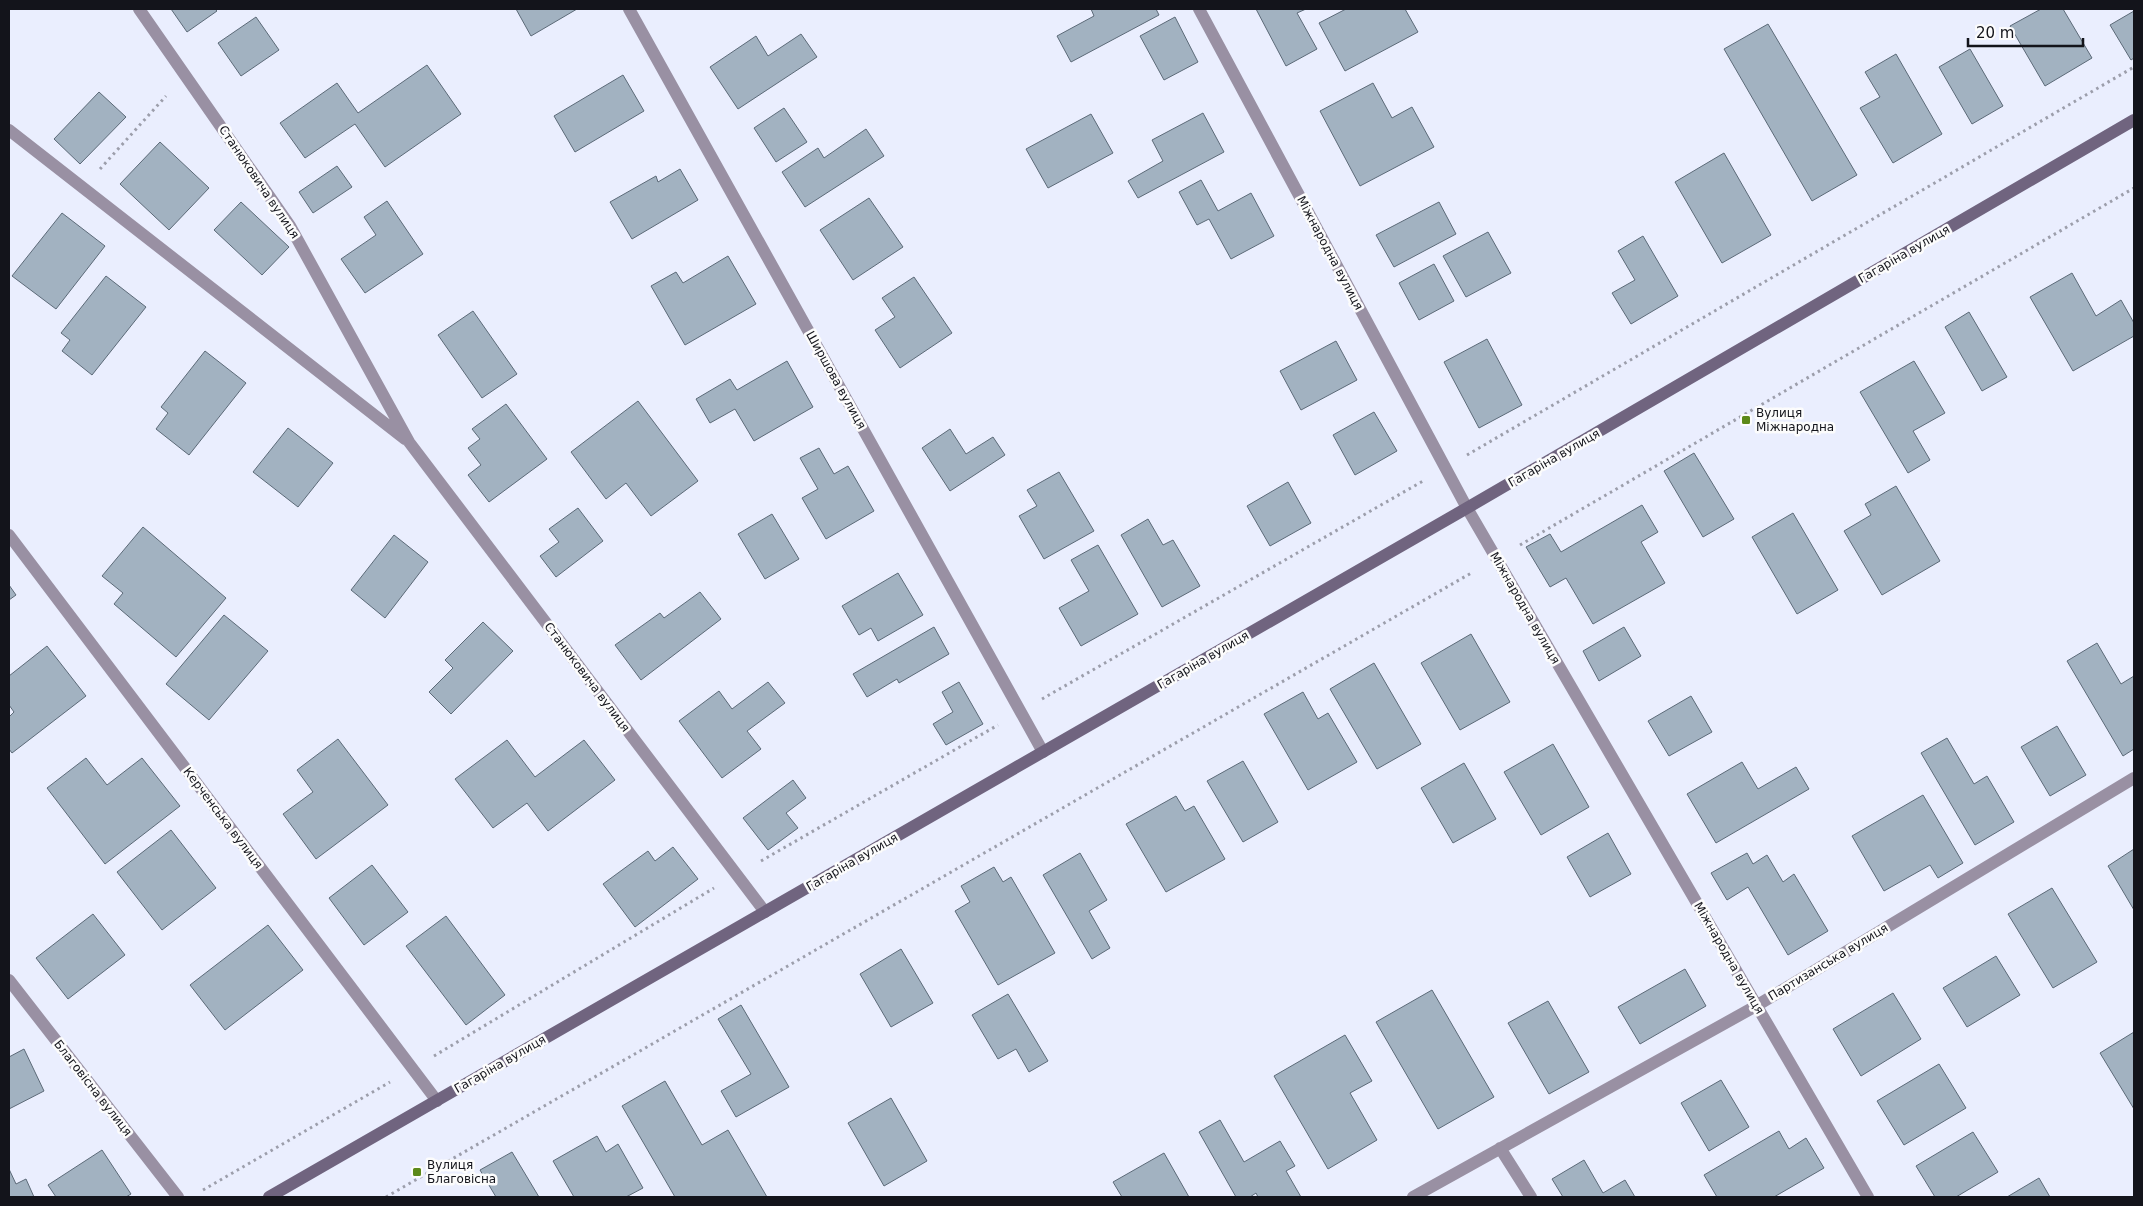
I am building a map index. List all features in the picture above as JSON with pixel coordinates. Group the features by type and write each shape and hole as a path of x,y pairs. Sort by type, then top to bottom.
{"street":[{"name":"Станюковича вулиця","path":"139,9 290,226 409,442 765,912"},
{"name":"Ширшова вулиця","path":"629,9 1043,752"},
{"name":"Міжнародна вулиця","path":"1199,9 1467,508 1868,1197"},
{"name":"Гагаріна вулиця","path":"269,1197 1467,508 2134,120"},
{"name":"Станюковича вулиця","path":"9,130 409,442"},
{"name":"Керченська вулиця","path":"9,535 437,1100"},
{"name":"Партизанська вулиця","path":"1413,1197 1756,1006 2134,778"},
{"name":"Благовісна вулиця","path":"9,980 178,1197"},
{"path":"1500,1148 1531,1197"}],"path":[{"path":"199,1192 413,1069 736,875 1446,468 2134,67"},
{"path":"82,188 185,75"},
{"path":"386,1197 1497,559 2134,188"}],"building":[{"path":"171,9 215,9 217,11 187,32"},
{"path":"516,9 577,9 531,36"},
{"path":"1091,9 1156,9 1159,15 1071,62 1057,36 1094,16"},
{"path":"1256,9 1306,9 1297,13 1317,49 1286,66"},
{"path":"1346,9 1405,9 1418,32 1345,71 1319,23"},
{"path":"2041,9 2063,9 2092,58 2045,86 2010,26"},
{"path":"2134,11 2134,58 2131,60 2110,25"},
{"path":"256,17 279,50 241,76 218,43"},
{"path":"1175,17 1198,62 1164,80 1140,36"},
{"path":"1768,24 1857,175 1812,201 1724,49"},
{"path":"801,34 817,57 738,109 710,67 756,36 768,56"},
{"path":"1970,49 2003,106 1972,124 1939,67"},
{"path":"1896,54 1942,134 1893,163 1860,108 1880,97 1865,72"},
{"path":"427,65 461,114 385,167 355,124 305,158 280,123 337,83 358,113"},
{"path":"623,75 644,111 575,152 554,116"},
{"path":"1373,83 1392,118 1412,107 1434,147 1360,186 1320,111"},
{"path":"99,92 126,117 80,164 54,139"},
{"path":"784,108 807,142 776,162 754,128"},
{"path":"1203,113 1224,152 1138,198 1128,181 1163,161 1152,140"},
{"path":"1091,114 1113,153 1048,188 1026,149"},
{"path":"866,129 884,156 805,207 782,172 818,148 824,158"},
{"path":"160,142 209,188 169,230 120,184"},
{"path":"1724,153 1771,235 1722,263 1675,182"},
{"path":"337,166 352,187 313,213 299,192"},
{"path":"680,169 698,200 632,239 610,202 656,176 658,182"},
{"path":"1201,180 1218,211 1251,193 1274,236 1231,259 1209,219 1197,225 1179,192"},
{"path":"869,198 903,247 853,280 820,230"},
{"path":"387,201 423,254 365,293 341,259 376,235 364,217"},
{"path":"241,202 289,247 262,275 214,230"},
{"path":"1439,202 1456,234 1394,267 1376,235"},
{"path":"62,213 105,246 56,309 12,276"},
{"path":"1488,232 1511,273 1466,297 1443,256"},
{"path":"1643,236 1678,296 1631,324 1612,293 1635,280 1618,251"},
{"path":"728,256 756,304 685,345 651,286 676,272 683,283"},
{"path":"1434,264 1454,301 1419,320 1399,283"},
{"path":"2072,273 2096,316 2121,300 2134,323 2134,336 2073,371 2030,297"},
{"path":"106,276 146,307 92,375 62,351 70,340 61,333"},
{"path":"914,277 952,333 900,368 875,330 895,317 882,298"},
{"path":"473,311 517,374 482,398 438,335"},
{"path":"1969,312 2007,377 1982,391 1945,327"},
{"path":"1487,339 1522,405 1479,428 1444,362"},
{"path":"1336,341 1357,380 1301,410 1280,371"},
{"path":"205,351 246,383 189,455 156,429 168,413 161,407"},
{"path":"787,361 813,407 754,441 735,409 710,423 696,399 730,379 737,390"},
{"path":"1914,361 1945,413 1913,431 1930,460 1908,473 1860,392"},
{"path":"638,401 698,481 651,516 626,483 606,499 571,452"},
{"path":"506,404 547,459 489,502 468,475 481,465 468,448 480,439 472,429"},
{"path":"1374,412 1397,451 1355,475 1333,435"},
{"path":"288,428 333,463 298,507 253,472"},
{"path":"950,429 966,454 993,437 1005,455 950,491 922,448"},
{"path":"819,448 834,474 848,466 874,511 826,539 802,498 818,489 800,458"},
{"path":"1694,453 1734,519 1703,537 1664,471"},
{"path":"1059,472 1094,531 1044,559 1019,516 1037,506 1027,490"},
{"path":"1288,482 1311,523 1270,546 1247,506"},
{"path":"1896,486 1940,561 1882,595 1844,531 1871,515 1865,504"},
{"path":"1642,505 1658,532 1641,542 1665,583 1593,624 1566,578 1550,587 1526,547 1550,534 1561,552"},
{"path":"578,508 603,541 556,577 540,556 559,542 549,529"},
{"path":"1793,513 1838,590 1797,614 1752,537"},
{"path":"772,514 799,559 765,579 738,534"},
{"path":"1148,519 1163,545 1173,540 1200,586 1162,607 1121,535"},
{"path":"143,527 226,598 176,657 114,604 123,593 102,576"},
{"path":"394,535 428,562 385,618 351,590"},
{"path":"1098,545 1138,614 1081,646 1059,608 1089,591 1071,560"},
{"path":"898,573 923,615 878,641 871,628 859,635 842,606"},
{"path":"9,585 16,595 9,600"},
{"path":"700,592 721,619 641,680 615,645 660,613 664,618"},
{"path":"224,615 268,651 209,720 166,684"},
{"path":"483,622 513,651 451,714 429,692 453,668 445,660"},
{"path":"934,627 949,654 899,683 897,679 867,697 853,674"},
{"path":"1624,627 1641,656 1599,681 1583,651"},
{"path":"1471,634 1510,702 1460,730 1421,663"},
{"path":"2097,643 2121,684 2134,676 2134,749 2123,756 2067,661"},
{"path":"47,646 86,696 12,753 9,749 9,717 14,712 9,705 9,676"},
{"path":"1374,663 1421,744 1377,769 1330,689"},
{"path":"768,682 785,703 747,731 761,749 722,778 679,721 719,691 732,709"},
{"path":"959,682 983,724 946,745 933,724 953,712 942,692"},
{"path":"1303,692 1318,719 1328,713 1357,762 1308,790 1264,714"},
{"path":"1691,696 1712,732 1669,756 1648,721"},
{"path":"2057,726 2086,775 2050,796 2021,747"},
{"path":"1947,738 1974,784 1987,776 2014,822 1975,845 1921,753"},
{"path":"338,739 388,805 316,859 283,814 313,792 297,770"},
{"path":"507,740 535,777 584,740 615,780 548,831 527,803 493,828 455,779"},
{"path":"1553,744 1589,807 1541,835 1504,772"},
{"path":"86,758 107,785 142,758 180,806 105,864 47,788"},
{"path":"1243,761 1278,822 1243,842 1207,781"},
{"path":"1742,762 1758,789 1796,767 1809,789 1716,843 1687,794"},
{"path":"1464,763 1496,819 1453,843 1421,788"},
{"path":"793,780 806,798 786,813 798,828 768,850 743,818"},
{"path":"1923,795 1963,863 1938,878 1930,865 1884,891 1852,836"},
{"path":"1176,796 1185,811 1194,806 1225,859 1166,892 1126,824"},
{"path":"171,830 216,888 162,930 117,872"},
{"path":"1608,833 1631,874 1590,897 1567,857"},
{"path":"673,847 698,879 635,927 603,884 648,851 655,861"},
{"path":"2134,849 2134,910 2108,866"},
{"path":"1080,853 1107,900 1089,911 1110,948 1092,959 1043,875"},
{"path":"1747,853 1753,864 1767,855 1783,882 1794,874 1828,931 1788,955 1748,887 1727,900 1711,873"},
{"path":"372,865 408,912 364,945 329,898"},
{"path":"994,867 1003,882 1011,877 1055,953 998,985 955,911 970,902 961,886"},
{"path":"2052,888 2097,962 2053,988 2008,914"},
{"path":"93,914 125,955 68,999 36,958"},
{"path":"446,916 505,995 466,1025 406,946"},
{"path":"268,925 303,970 225,1030 190,985"},
{"path":"901,949 933,1003 891,1027 860,974"},
{"path":"1996,956 2020,995 1967,1027 1943,988"},
{"path":"1685,969 1706,1006 1640,1044 1618,1007"},
{"path":"1432,990 1494,1097 1438,1129 1376,1022"},
{"path":"1893,993 1921,1039 1861,1076 1833,1029"},
{"path":"1008,994 1048,1061 1029,1072 1016,1049 998,1059 972,1015"},
{"path":"1548,1001 1589,1072 1549,1094 1508,1023"},
{"path":"741,1005 789,1087 736,1117 721,1091 751,1074 718,1019"},
{"path":"2134,1032 2134,1109 2100,1053"},
{"path":"1345,1035 1372,1081 1350,1093 1377,1140 1328,1169 1274,1076"},
{"path":"24,1049 44,1091 9,1109 9,1057"},
{"path":"1939,1064 1966,1108 1904,1145 1877,1101"},
{"path":"1721,1080 1749,1127 1709,1151 1681,1103"},
{"path":"665,1081 702,1145 728,1130 767,1197 675,1197 622,1106"},
{"path":"891,1098 927,1161 884,1186 848,1123"},
{"path":"1220,1120 1244,1162 1280,1141 1295,1166 1286,1171 1301,1197 1258,1197 1256,1193 1250,1197 1236,1197 1199,1132"},
{"path":"1779,1131 1789,1149 1806,1138 1824,1168 1774,1197 1717,1197 1704,1175"},
{"path":"1973,1132 1998,1172 1956,1197 1935,1197 1916,1166"},
{"path":"597,1136 606,1152 618,1144 643,1188 626,1197 574,1197 553,1161"},
{"path":"102,1150 131,1194 126,1197 56,1197 48,1185"},
{"path":"512,1152 539,1197 496,1197 480,1170"},
{"path":"1164,1153 1189,1197 1122,1197 1113,1182"},
{"path":"1584,1160 1603,1193 1625,1180 1635,1197 1563,1197 1552,1179"},
{"path":"9,1169 16,1184 26,1179 34,1197 9,1197"},
{"path":"2039,1178 2050,1197 2007,1197"}],"place":[{"name":"Вулиця Міжнародна","path":"1746,420"},
{"name":"Вулиця Благовісна","path":"417,1172"}]}
